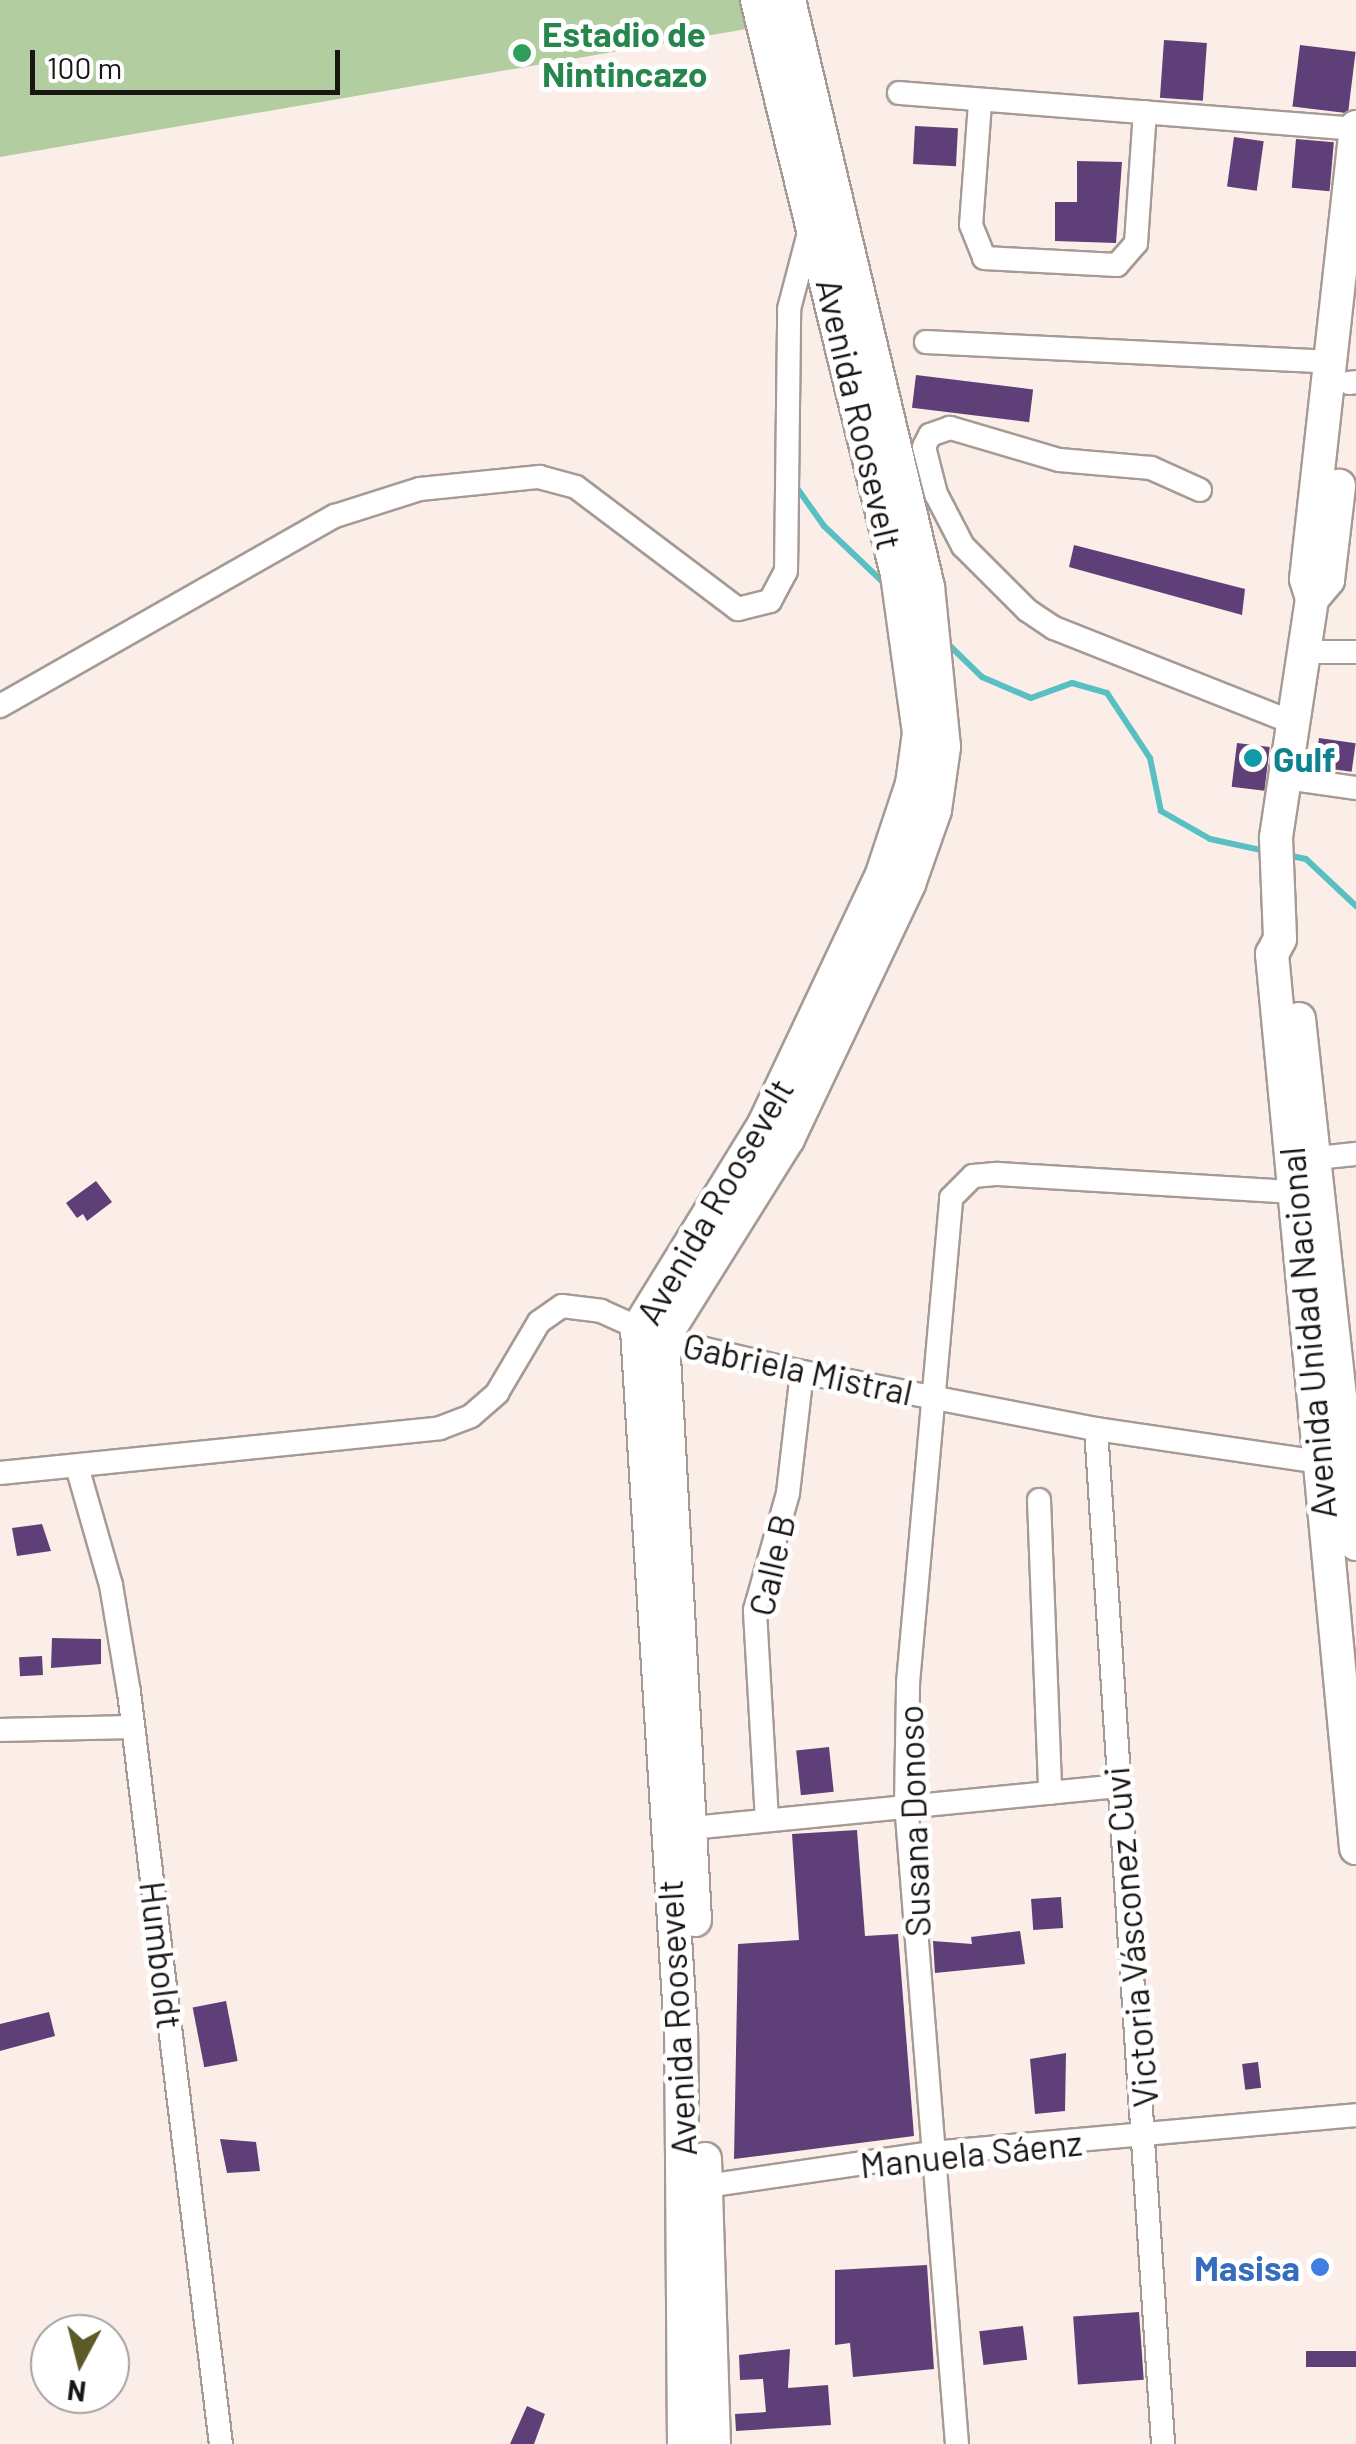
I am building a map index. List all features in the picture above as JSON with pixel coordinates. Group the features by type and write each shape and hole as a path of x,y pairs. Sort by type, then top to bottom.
{"street":[{"name":"Avenida Roosevelt","path":"714,2444 691,1828 650,1335 788,1139 909,884 935,810 944,747 942,680 928,587 837,254 814,216 757,0"},
{"name":"Avenida Roosevelt","path":"684,2444 681,2033 650,1335 764,1124 882,874 912,784 919,733 914,657 789,0"},
{"path":"899,94 1356,128"},
{"path":"980,103 971,226 984,258 1116,265 1136,243 1145,112"},
{"name":"Avenida Unidad Nacional","path":"1356,128 1333,555 1328,580 1312,600 1304,652 1275,870 1280,939 1272,954 1294,1192 1356,1544"},
{"path":"0,706 334,516 420,489 539,476 576,487 738,609 770,601 786,571 789,308 814,216"},
{"name":"Avenida Unidad Nacional","path":"1345,376 1356,322"},
{"path":"926,342 1345,376"},
{"path":"1200,490 1151,468 1059,460 950,428 930,435 924,447 936,494 963,546 1027,610 1054,628 1294,723"},
{"path":"1304,652 1356,652"},
{"path":"1284,790 1356,788"},
{"name":"Avenida Unidad Nacional","path":"1280,939 1290,952 1317,1158 1341,1465 1356,1848"},
{"path":"1317,1158 1356,1154"},
{"name":"Susana Donoso","path":"957,2444 906,1803 930,1397 951,1198 973,1176 998,1174 1294,1192"},
{"name":"Gabriela Mistral","path":"0,1473 78,1470 244,1452 348,1433 440,1428 470,1416 497,1393 539,1322 562,1306 602,1311 650,1335 802,1372 1096,1429 1341,1465"},
{"name":"Calle B","path":"768,1820 755,1610 788,1493 802,1372"},
{"name":"Victoria Vásconez Cuvi","path":"1096,1429 1116,1786 1147,2135 1163,2444"},
{"name":"Humboldt","path":"78,1470 111,1585 134,1727 222,2444"},
{"path":"1039,1500 1050,1792"},
{"path":"0,1730 134,1727"},
{"path":"691,1828 906,1803 1116,1786"},
{"name":"Manuela Sáenz","path":"706,2186 932,2154 1356,2115"}],"green space":[{"path":"0,0 757,0 764,26 0,157"}],"building":[{"path":"1164,40 1207,43 1203,101 1160,98"},
{"path":"1300,45 1356,52 1348,113 1292,107"},
{"path":"915,126 958,128 956,166 913,164"},
{"path":"1234,137 1264,141 1257,191 1227,187"},
{"path":"1296,139 1334,142 1330,191 1292,188"},
{"path":"1077,161 1122,162 1116,243 1055,241 1055,202 1077,202"},
{"path":"916,375 1033,389 1029,422 912,408"},
{"path":"1074,545 1245,589 1242,615 1069,567"},
{"name":"Gulf","path":"1319,738 1356,743 1352,772 1315,767"},
{"name":"Gulf","path":"1237,743 1270,747 1264,791 1232,787"},
{"path":"96,1181 112,1202 87,1221 83,1214 77,1218 66,1203"},
{"path":"42,1524 51,1551 17,1556 12,1528"},
{"path":"52,1638 101,1639 101,1664 51,1668"},
{"path":"42,1656 43,1675 20,1676 19,1657"},
{"path":"829,1747 834,1792 801,1795 796,1750"},
{"path":"857,1830 865,1936 898,1934 914,2136 734,2159 738,1944 799,1940 792,1834"},
{"path":"1061,1897 1063,1928 1033,1930 1031,1899"},
{"path":"1020,1931 1025,1964 935,1973 933,1941 972,1944 971,1937"},
{"path":"226,2001 238,2061 204,2067 193,2007"},
{"path":"49,2012 55,2036 0,2051 0,2024"},
{"path":"1066,2053 1065,2111 1035,2114 1030,2059"},
{"path":"1258,2062 1261,2088 1245,2090 1242,2064"},
{"path":"220,2139 256,2142 260,2171 227,2173"},
{"path":"927,2265 934,2369 853,2377 850,2343 835,2345 835,2270"},
{"path":"1139,2312 1144,2380 1078,2384 1073,2317"},
{"path":"1023,2326 1027,2360 983,2365 979,2331"},
{"path":"790,2349 788,2388 828,2385 831,2425 736,2431 735,2414 766,2412 763,2379 740,2380 739,2355"},
{"path":"1306,2351 1356,2351 1356,2367 1306,2367"},
{"path":"527,2406 545,2414 534,2444 510,2444"}],"waterway":[{"path":"797,488 824,526 887,586"},
{"path":"947,643 982,677 1031,698 1072,683 1107,693 1150,758 1161,811 1210,839 1265,851"},
{"path":"1287,855 1306,859 1356,906"}],"place":[{"name":"Estadio de Nintincazo","path":"522,53"},
{"name":"Gulf","path":"1253,758"},
{"name":"Masisa","path":"1320,2267"}]}
